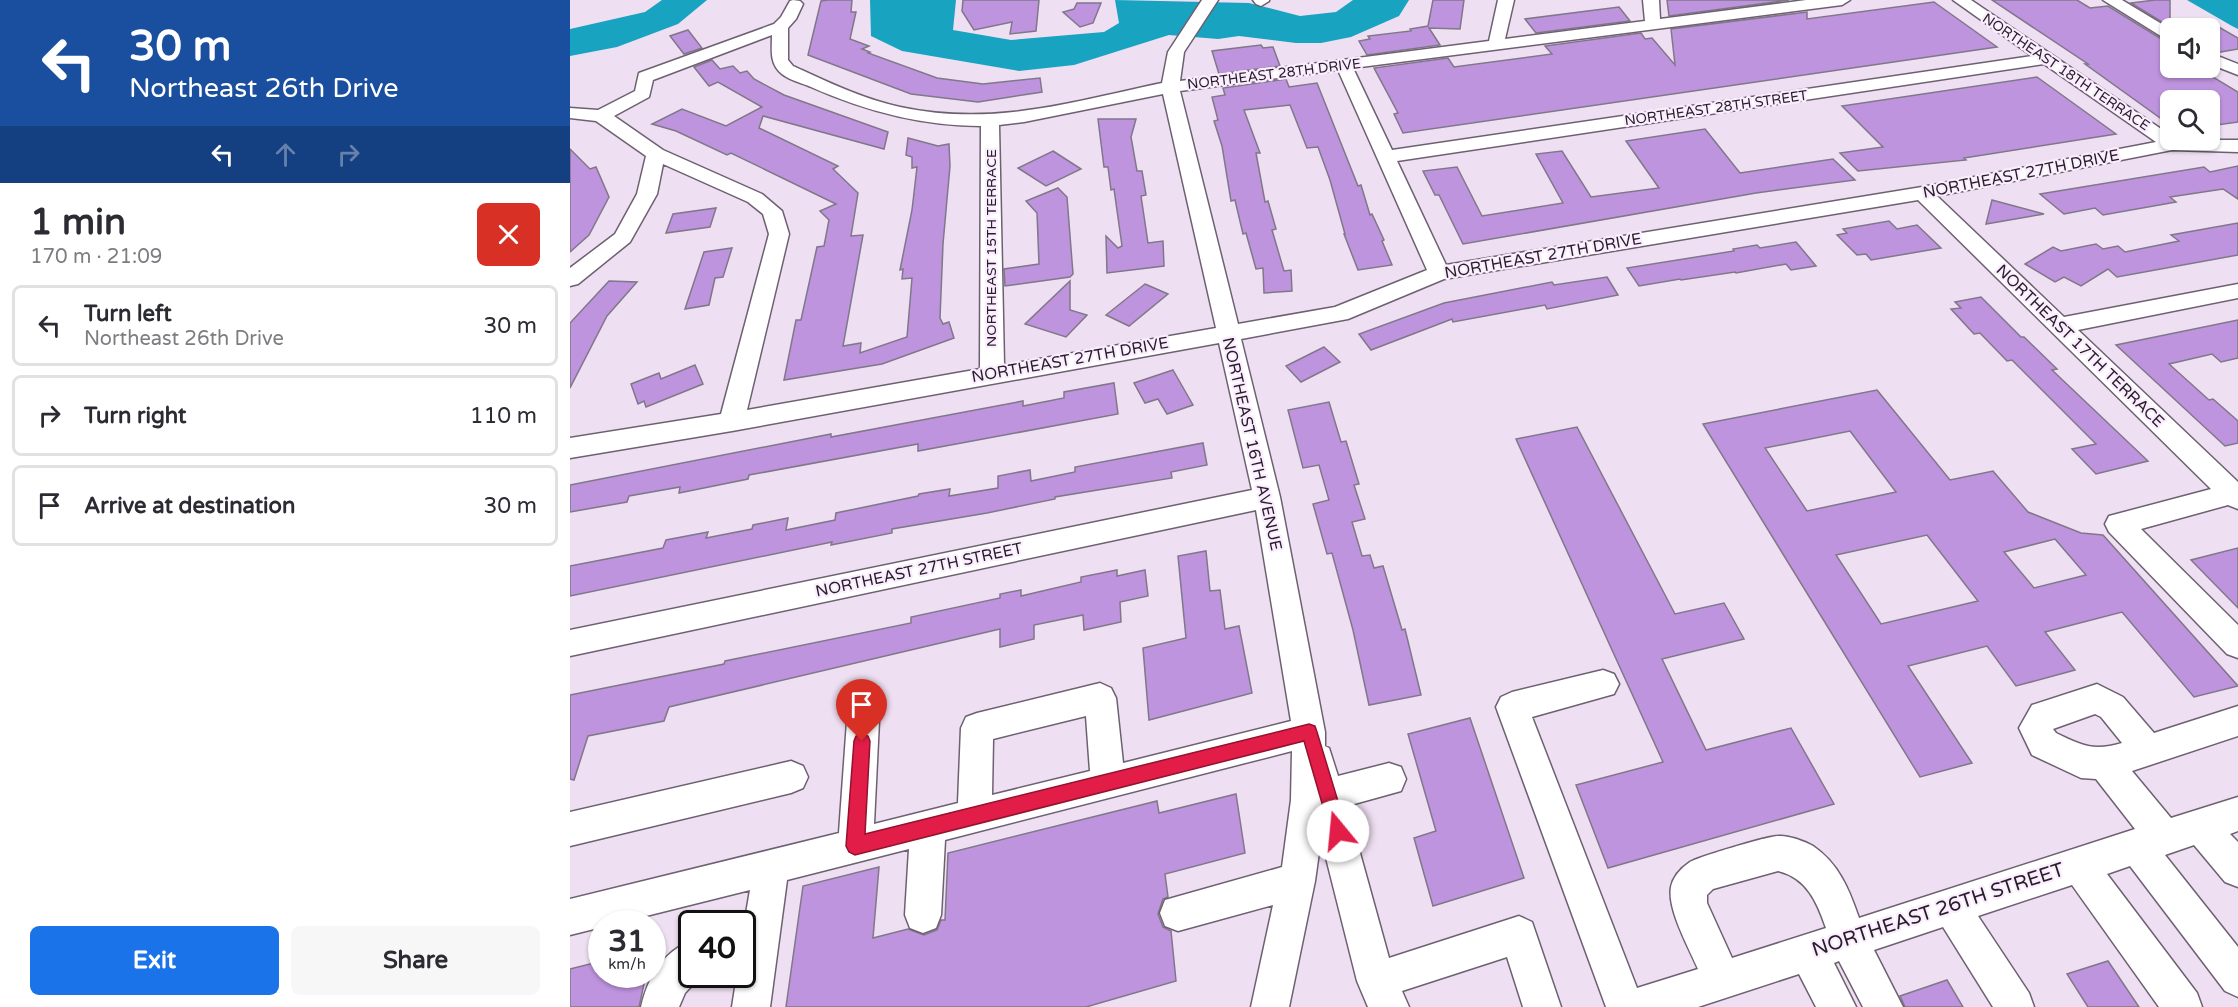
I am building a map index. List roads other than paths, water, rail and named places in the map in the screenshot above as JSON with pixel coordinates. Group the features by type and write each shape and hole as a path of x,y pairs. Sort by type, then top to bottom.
{"street":[{"path":"1496,44 1506,0"},
{"path":"1651,0 1653,24"},
{"name":"NORTHEAST 28TH DRIVE","path":"780,27 780,60 787,70 848,97 897,112 958,121 990,122 1170,87 1344,66 1792,3 1842,0"},
{"name":"NORTHEAST 18TH TERRACE","path":"1961,0 2160,136"},
{"path":"2111,0 2160,29"},
{"name":"NORTHEAST 16TH AVENUE","path":"1210,1 1176,52 1170,87 1226,332 1267,497 1309,732 1318,798 1383,994"},
{"path":"601,116 644,93 645,77 780,27 789,19 795,4"},
{"name":"NORTHEAST 28TH STREET","path":"1386,157 2045,59"},
{"path":"2220,62 2238,70"},
{"path":"1344,66 1439,273"},
{"path":"570,113 601,116 656,154 755,198 772,212 779,234 732,422"},
{"name":"NORTHEAST 15TH TERRACE","path":"990,122 992,374"},
{"name":"NORTHEAST 27TH DRIVE","path":"2220,145 2238,146"},
{"name":"NORTHEAST 27TH DRIVE","path":"570,448 732,422 1226,332 1340,314 1439,273 1922,193 2160,146"},
{"path":"570,279 624,238 647,194 656,154"},
{"name":"NORTHEAST 17TH TERRACE","path":"1922,193 2236,495"},
{"path":"2058,326 2238,291"},
{"path":"2236,495 2120,524 2238,645"},
{"name":"NORTHEAST 27TH STREET","path":"570,643 1267,497"},
{"path":"1604,684 1512,707 1626,1007"},
{"path":"975,816 977,728 1100,698 1108,782"},
{"path":"2148,750 2112,707 2097,699 2043,716 2035,728 2044,744 2081,762 2105,764 2238,722"},
{"path":"855,846 863,721"},
{"path":"570,917 1309,732"},
{"path":"2105,764 2150,842 2238,978"},
{"path":"570,829 791,777"},
{"path":"1265,1005 1318,798 1389,779"},
{"name":"NORTHEAST 26TH STREET","path":"1639,1007 2238,814"},
{"path":"2200,826 2238,869"},
{"path":"922,915 928,827"},
{"path":"1722,980 1689,904 1689,887 1703,874 1778,853 1799,858 1822,877 1833,895 1848,940 1884,1007"},
{"path":"2079,865 2183,1007"},
{"path":"756,922 771,867"},
{"path":"1178,913 1297,881"},
{"path":"1950,906 2015,1007"},
{"path":"1383,994 1519,935 1542,1007"},
{"path":"1808,952 1837,1007"},
{"path":"660,1007 669,983 678,970"},
{"path":"751,988 751,1007"}],"water":[{"path":"662,0 707,0 678,24 617,47 570,56 570,29 645,12"},
{"path":"870,0 956,0 953,30 1011,40 1104,32 1119,23 1115,0 1249,3 1300,16 1336,12 1353,0 1409,0 1399,16 1351,37 1321,43 1296,43 1239,36 1218,39 1169,35 1074,65 1019,71 902,51 871,36"},
{"path":"2187,0 2238,0 2238,29"}]}
